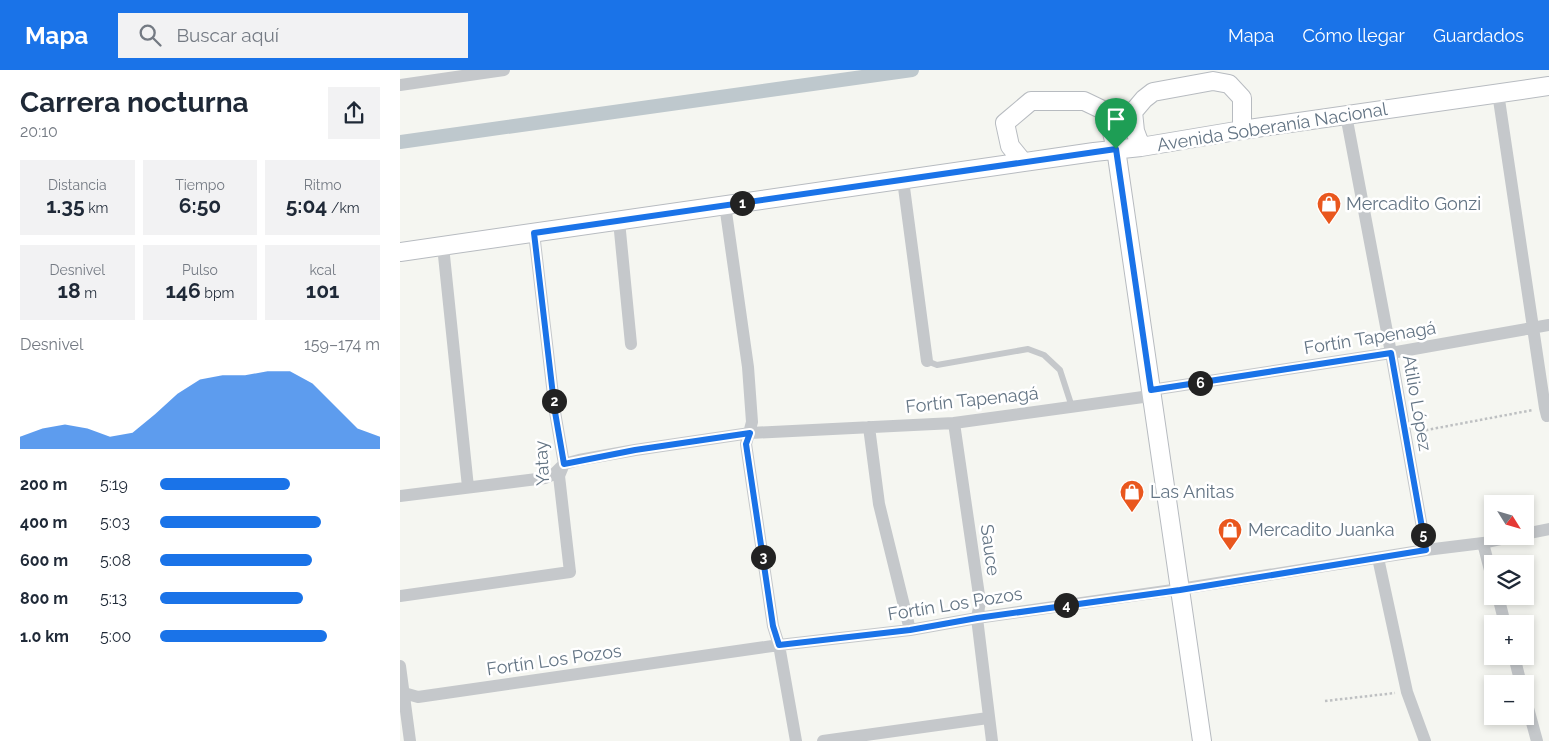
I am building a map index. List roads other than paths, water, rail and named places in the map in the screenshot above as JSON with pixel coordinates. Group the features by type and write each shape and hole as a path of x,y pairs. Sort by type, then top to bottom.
{"main road":[{"path":"1141,147 1135,131 1133,112 1144,99 1153,92 1213,81 1229,84 1242,98 1242,130"},
{"name":"Avenida Soberanía Nacional","path":"400,252 1024,162 1141,147 1242,130 1549,86"},
{"path":"1024,162 1010,146 1004,123 1032,101 1084,101 1107,112 1116,149 1202,741"}],"street":[{"path":"400,85 504,70"},
{"path":"1498,93 1547,412"},
{"name":"Atilio López","path":"1346,115 1426,550"},
{"path":"903,180 927,361"},
{"path":"725,205 748,367 752,422 746,444 773,626 779,645 796,741"},
{"path":"618,221 631,344"},
{"name":"Yatay","path":"400,596 570,572 559,476 564,464 555,412 534,233"},
{"path":"443,246 468,487"},
{"name":"Fortín Tapenagá","path":"400,496 545,478 554,474 564,464 635,450 750,433 954,423 1143,397 1151,390 1391,353 1549,325"},
{"name":"Sauce","path":"954,423 980,602 977,618 992,741"},
{"path":"869,427 879,504 910,630"},
{"path":"1534,532 1549,529"},
{"path":"1483,543 1486,555"},
{"name":"Fortín Los Pozos","path":"402,695 418,697 779,645 910,630 977,618 1180,590 1426,550 1483,543"},
{"path":"1378,558 1407,692 1425,741"},
{"path":"400,666 402,695 410,741"},
{"path":"824,741 988,718"},
{"path":"1533,725 1537,741"}],"lane":[{"path":"927,361 937,365 1028,348 1044,355 1060,370 1072,407"}],"waterway":[{"path":"400,142 912,70"}],"place":[{"name":"Mercadito Gonzi","path":"1329,225"},
{"name":"Las Anitas","path":"1132,513"},
{"name":"Mercadito Juanka","path":"1230,551"}]}
